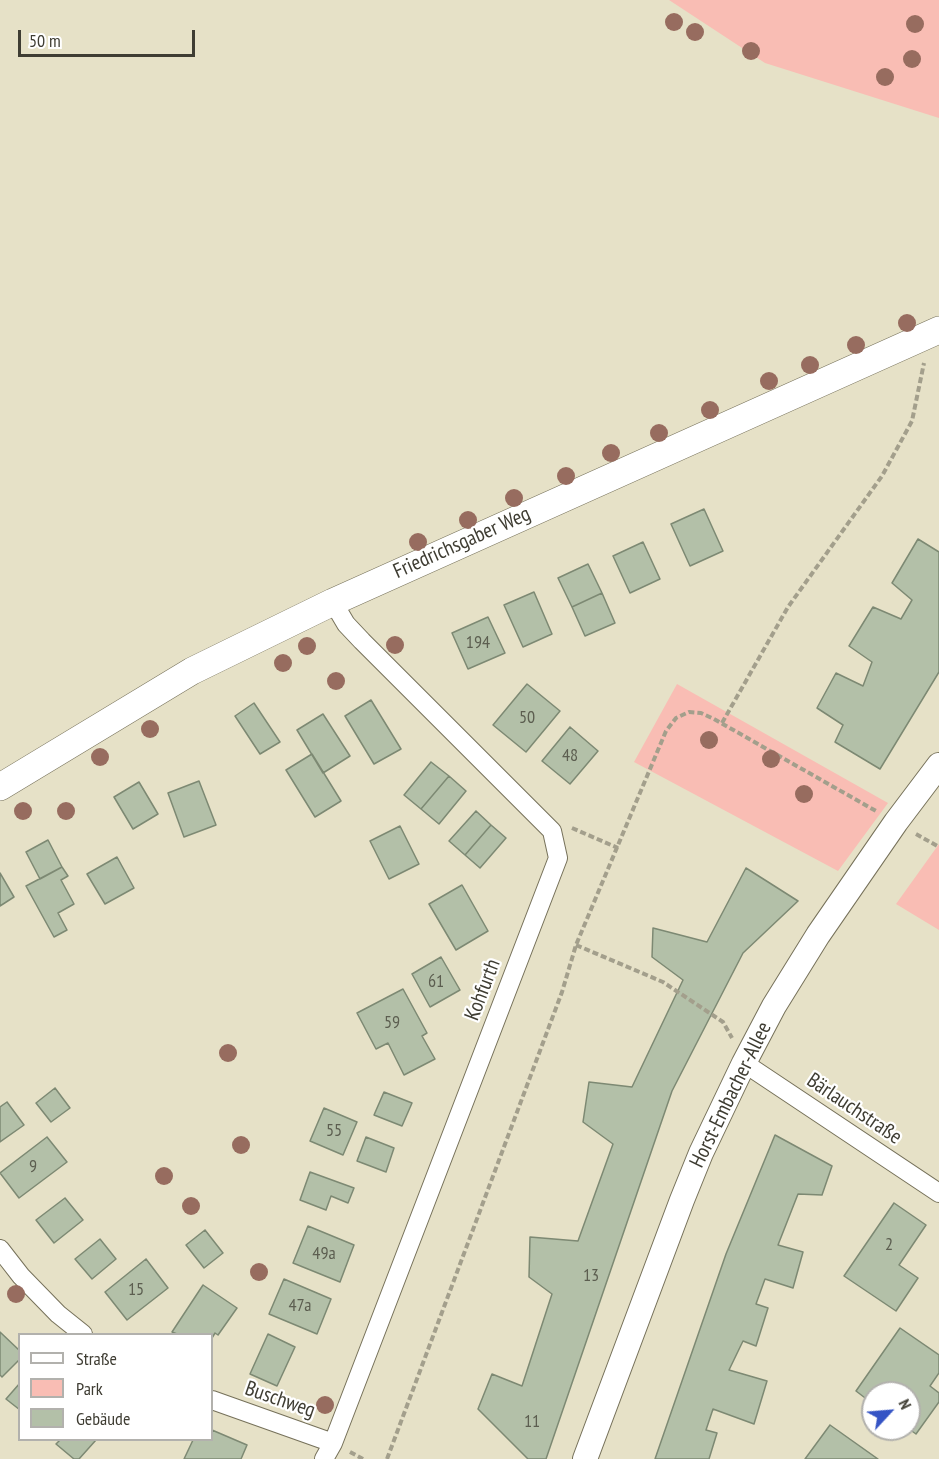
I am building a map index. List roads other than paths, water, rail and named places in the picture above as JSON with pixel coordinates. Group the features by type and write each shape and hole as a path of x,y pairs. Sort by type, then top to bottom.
{"main road":[{"name":"Friedrichsgaber Weg","path":"0,787 192,671 333,602 939,330"}],"street":[{"name":"Kohfurth","path":"329,1451 558,858 552,831 362,641 346,624 333,602"},
{"name":"Horst-Embacher-Allee","path":"585,1459 682,1200 701,1153 744,1063 774,1006 818,935 896,822 939,765"},
{"name":"Bärlauchstraße","path":"744,1063 939,1193"},
{"path":"0,1249 21,1276 58,1314 81,1333"},
{"name":"Buschweg","path":"213,1400 329,1451"}]}
